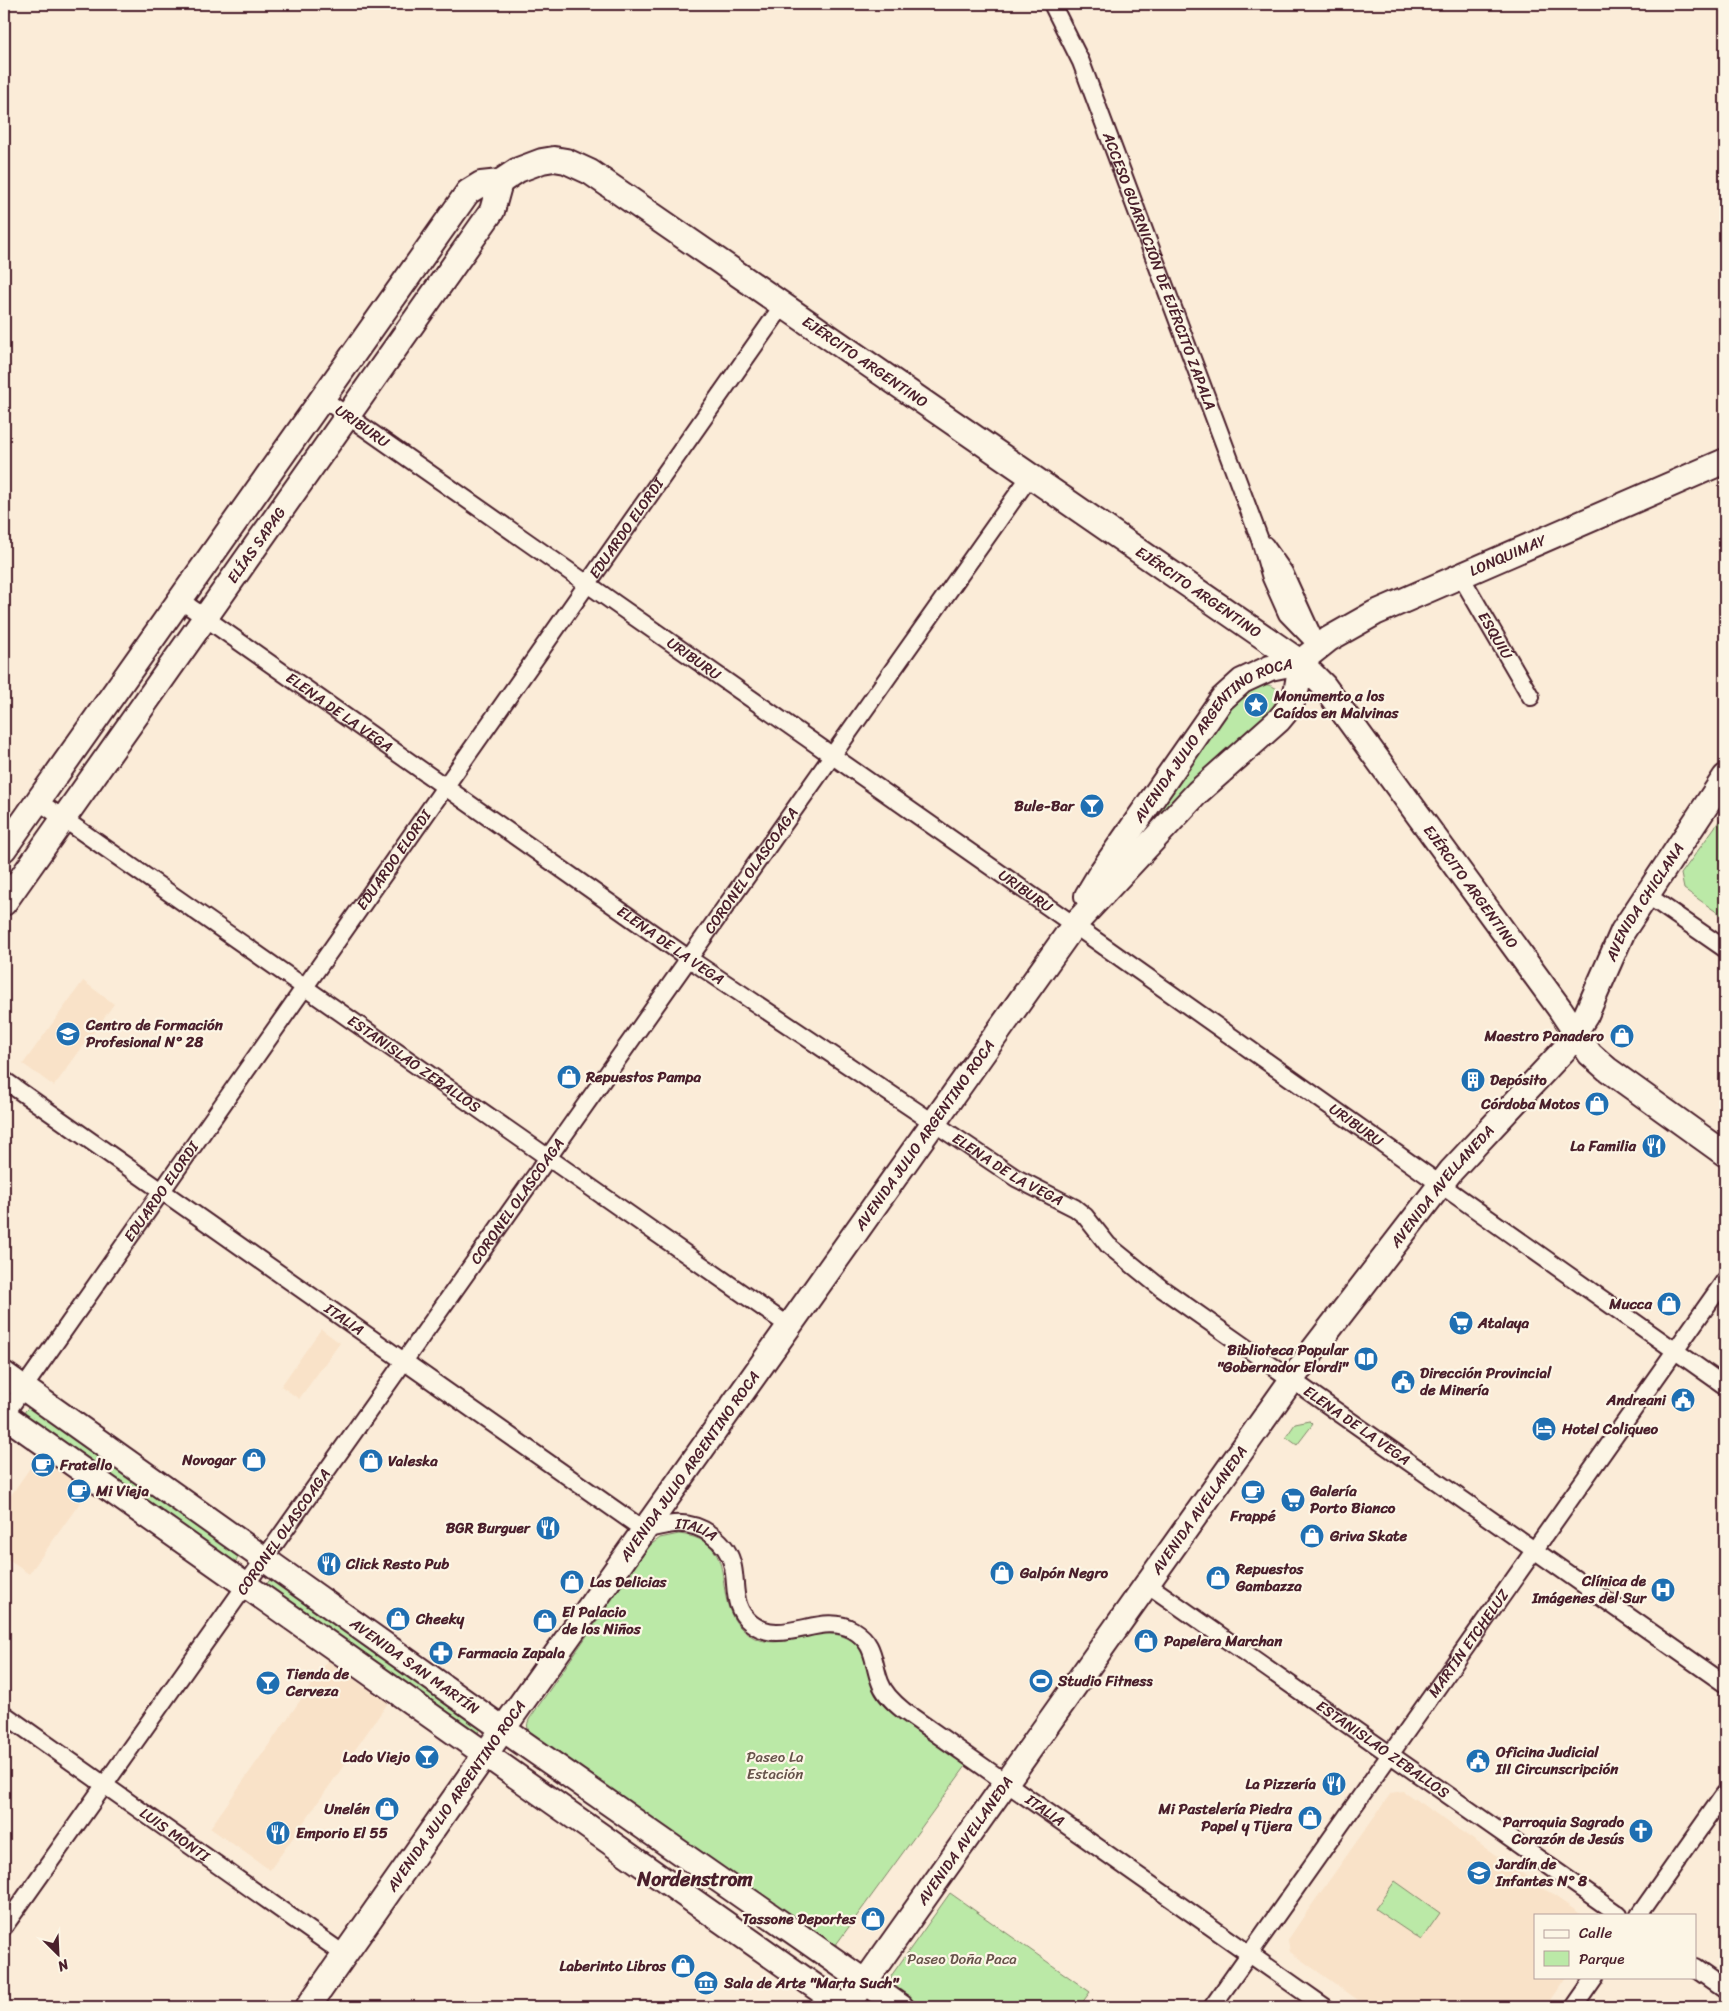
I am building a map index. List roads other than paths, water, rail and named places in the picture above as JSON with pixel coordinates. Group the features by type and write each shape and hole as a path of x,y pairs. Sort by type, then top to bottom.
{"main road":[{"name":"ELÍAS SAPAG","path":"4,849 468,192 482,184 500,182 530,164 554,159"},
{"name":"EJÉRCITO ARGENTINO","path":"554,159 566,161 590,172 1300,662 1324,686 1560,1009 1590,1054 1607,1069 1725,1154"},
{"name":"ELÍAS SAPAG","path":"4,903 492,211 500,182"},
{"name":"LONQUIMAY","path":"1300,662 1318,646 1363,619 1460,575 1725,461"},
{"name":"AVENIDA JULIO ARGENTINO ROCA","path":"308,2007 485,1754 1074,925 1198,792 1288,710 1297,690 1300,662 1255,674 1236,685 1222,699 1102,870 1074,925"},
{"name":"AVENIDA CHICLANA","path":"1576,1033 1594,998 1623,931 1725,777"},
{"name":"AVENIDA AVELLANEDA","path":"845,2007 865,1982 1292,1380 1440,1184 1479,1139 1550,1066 1576,1033"},
{"name":"AVENIDA SAN MARTÍN","path":"4,1374 503,1729 901,2007"},
{"path":"4,1415 845,2007"}],"street":[{"name":"ACCESO GUARNICIÓN DE EJÉRCITO ZAPALA","path":"1052,4 1073,42 1081,62 1260,540 1277,562 1290,619 1318,646"},
{"name":"EDUARDO ELORDI","path":"4,1415 782,305"},
{"name":"URIBURU","path":"322,398 1074,925 1725,1386"},
{"name":"CORONEL OLASCOAGA","path":"4,1927 1030,476"},
{"name":"ESQUIÚ","path":"1460,575 1531,697"},
{"name":"ELENA DE LA VEGA","path":"180,600 688,958 1016,1178 1075,1208 1108,1245 1139,1271 1725,1684"},
{"name":"ESTANISLAO ZEBALLOS","path":"38,801 789,1326"},
{"path":"1647,895 1725,950"},
{"name":"ITALIA","path":"4,1080 644,1530 675,1524 705,1530 715,1537 727,1550 732,1562 735,1593 740,1610 751,1623 762,1630 784,1632 834,1624 854,1630 868,1644 873,1654 879,1681 890,1698 904,1711 1325,2007"},
{"name":"MARTÍN ETCHELUZ","path":"1212,2007 1725,1280"},
{"name":"ESTANISLAO ZEBALLOS","path":"1147,1584 1618,1914"},
{"name":"LUIS MONTI","path":"4,1714 345,1954"},
{"path":"1640,1914 1725,1793"},
{"path":"1696,1969 1725,1989"},
{"path":"1574,2007 1594,1978"}],"place":[{"name":"Monumento a los Caídos en Malvinas","path":"1256,705"},
{"name":"Bule-Bar","path":"1092,806"},
{"name":"Centro de Formación Profesional N° 28","path":"68,1034"},
{"name":"Maestro Panadero","path":"1622,1036"},
{"name":"Repuestos Pampa","path":"569,1077"},
{"name":"Depósito","path":"1473,1080"},
{"name":"Córdoba Motos","path":"1597,1104"},
{"name":"La Familia","path":"1654,1146"},
{"name":"Mucca","path":"1669,1304"},
{"name":"Atalaya","path":"1461,1323"},
{"name":"Biblioteca Popular \"Gobernador Elordi\"","path":"1366,1359"},
{"name":"Dirección Provincial de Minería","path":"1403,1382"},
{"name":"Andreani","path":"1683,1400"},
{"name":"Hotel Coliqueo","path":"1544,1429"},
{"name":"Novogar","path":"254,1460"},
{"name":"Valeska","path":"371,1461"},
{"name":"Fratello","path":"43,1465"},
{"name":"Mi Vieja","path":"79,1491"},
{"name":"Frappé","path":"1253,1492"},
{"name":"Galería Porto Bianco","path":"1293,1500"},
{"name":"BGR Burguer","path":"548,1528"},
{"name":"Griva Skate","path":"1312,1536"},
{"name":"Click Resto Pub","path":"329,1564"},
{"name":"Galpón Negro","path":"1002,1573"},
{"name":"Repuestos Gambazza","path":"1218,1578"},
{"name":"Las Delicias","path":"572,1582"},
{"name":"Clínica de Imágenes del Sur","path":"1663,1590"},
{"name":"Cheeky","path":"398,1619"},
{"name":"El Palacio de los Niños","path":"545,1621"},
{"name":"Papelera Marchan","path":"1146,1641"},
{"name":"Farmacia Zapala","path":"441,1653"},
{"name":"Studio Fitness","path":"1041,1681"},
{"name":"Tienda de Cerveza","path":"268,1683"},
{"name":"Lado Viejo","path":"427,1757"},
{"name":"Oficina Judicial III Circunscripción","path":"1478,1761"},
{"name":"La Pizzería","path":"1334,1784"},
{"name":"Unelén","path":"387,1809"},
{"name":"Mi Pastelería Piedra Papel y Tijera","path":"1310,1818"},
{"name":"Parroquia Sagrado Corazón de Jesús","path":"1641,1831"},
{"name":"Emporio El 55","path":"278,1833"},
{"name":"Jardín de Infantes N° 8","path":"1479,1873"},
{"name":"Tassone Deportes","path":"873,1919"},
{"name":"Laberinto Libros","path":"683,1966"},
{"name":"Sala de Arte \"Marta Such\"","path":"706,1983"}],"district":[{"name":"Nordenstrom","path":"695,1879"}],"park label":[{"name":"Paseo La Estación","path":"775,1766"},
{"name":"Paseo Doña Paca","path":"962,1959"}]}
